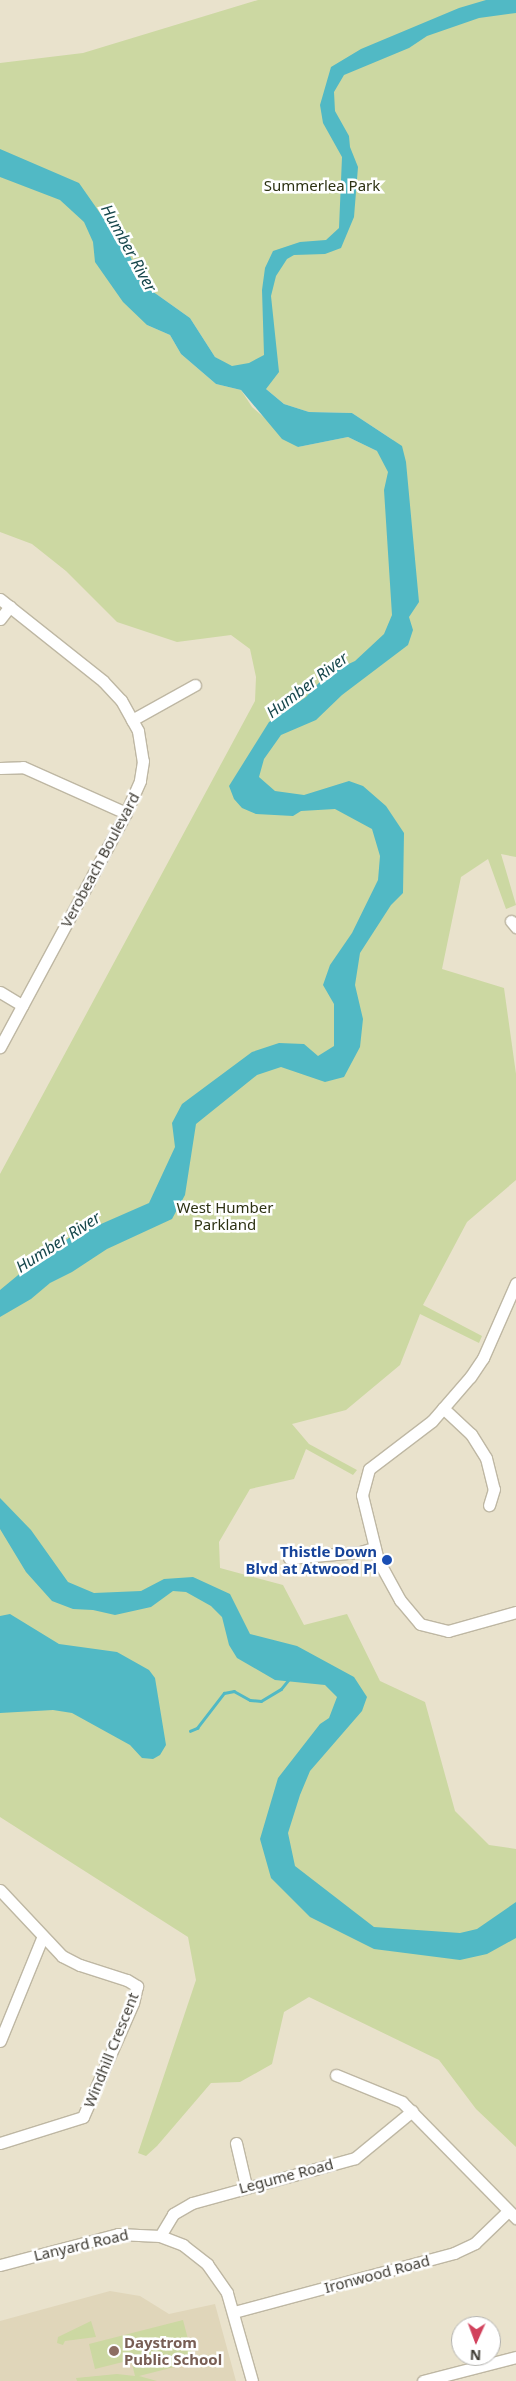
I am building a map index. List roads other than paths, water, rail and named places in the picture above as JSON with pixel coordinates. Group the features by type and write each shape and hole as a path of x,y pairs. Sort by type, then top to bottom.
{"street":[{"name":"Verobeach Boulevard","path":"0,599 103,681 132,720 142,751 142,772 126,813 0,1047"},
{"path":"0,618 10,606"},
{"path":"132,720 195,685"},
{"path":"0,768 23,767 126,813"},
{"path":"0,992 22,1005"},
{"path":"515,1290 484,1358 432,1421 369,1469 362,1495 374,1548 400,1600 420,1624 431,1629 448,1631 516,1612"},
{"path":"444,1408 471,1434 486,1458 494,1489 490,1505"},
{"path":"289,1558 360,1552 374,1548"},
{"path":"0,1890 42,1938 0,2041"},
{"name":"Windhill Crescent","path":"0,2143 83,2117 133,2003 137,1986 127,1980 80,1966 62,1956 42,1938"},
{"path":"336,2075 402,2102 512,2215"},
{"name":"Legume Road","path":"160,2236 168,2221 181,2207 246,2186 355,2158 412,2111"},
{"path":"236,2143 246,2186"},
{"name":"Ironwood Road","path":"234,2312 464,2250 512,2215"},
{"name":"Lanyard Road","path":"0,2265 118,2234 160,2236 192,2250 207,2264 222,2284 234,2312 252,2381"},
{"path":"423,2381 516,2357"}],"water":[{"path":"486,0 516,0 516,13 479,18 427,36 409,48 344,75 334,92 335,111 349,136 350,147 358,167 354,217 341,248 325,254 294,255 287,259 276,276 271,296 279,372 266,389 284,404 309,412 352,413 402,446 406,462 419,602 409,617 413,630 408,645 342,695 316,720 281,735 264,759 259,777 275,791 304,795 349,781 363,786 386,806 404,833 403,893 391,905 360,953 355,985 363,1019 360,1047 344,1077 325,1082 281,1067 257,1075 196,1124 185,1195 172,1219 107,1249 72,1272 50,1283 31,1299 0,1317 0,1290 23,1271 69,1238 149,1203 175,1147 172,1123 182,1104 252,1052 279,1043 304,1044 318,1056 334,1046 334,1004 323,985 330,965 352,933 378,880 380,856 372,829 335,809 301,811 293,816 256,814 242,808 234,799 229,786 269,722 306,697 327,674 355,661 384,634 392,615 384,490 388,472 377,451 348,437 298,447 282,439 241,390 216,384 181,354 170,335 147,325 123,302 95,262 93,242 84,222 60,200 0,177 0,149 79,183 130,256 145,286 190,318 215,357 232,366 249,363 264,355 262,290 265,268 273,251 300,242 326,240 339,228 342,157 323,123 320,105 331,67 361,49 459,8"},
{"path":"0,1498 31,1530 68,1582 94,1593 141,1591 164,1579 193,1577 230,1594 250,1634 297,1646 354,1677 367,1697 362,1711 310,1771 288,1833 295,1866 374,1927 460,1933 477,1929 516,1902 516,1938 487,1954 460,1960 374,1949 310,1917 271,1878 260,1839 278,1778 320,1724 329,1718 337,1697 325,1685 275,1680 237,1658 229,1645 222,1617 211,1606 186,1592 173,1591 151,1607 115,1615 93,1610 73,1609 52,1601 26,1572 0,1529"},
{"path":"10,1614 59,1644 117,1652 149,1670 155,1678 166,1745 160,1755 153,1759 142,1758 130,1745 72,1713 53,1710 0,1713 0,1616"}],"waterway":[{"path":"190,1731 197,1728 224,1693 234,1691 250,1700 261,1701 281,1689 289,1679"}],"place":[{"name":"Thistle Down Blvd at Atwood Pl","path":"387,1560"},
{"name":"Daystrom Public School","path":"114,2351"}],"park label":[{"name":"Summerlea Park","path":"322,186"},
{"name":"West Humber Parkland","path":"225,1216"}],"water label":[{"name":"Humber River","path":"129,248"},
{"name":"Humber River","path":"307,685"},
{"name":"Humber River","path":"58,1242"}]}
